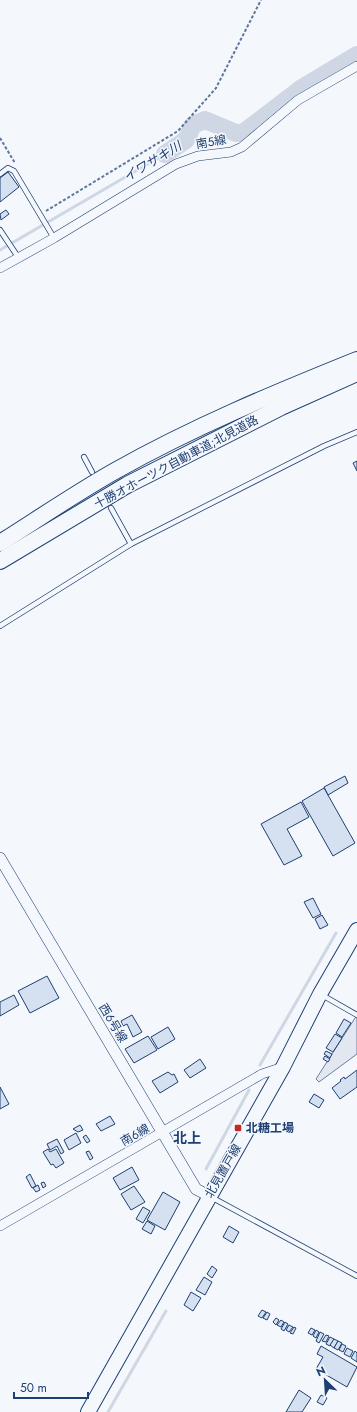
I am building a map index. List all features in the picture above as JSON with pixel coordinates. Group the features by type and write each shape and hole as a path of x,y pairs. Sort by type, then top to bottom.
{"highway":[{"name":"十勝オホーツク自動車道;北見道路","path":"0,543 115,471 188,433 274,393 357,360"},
{"name":"十勝オホーツク自動車道;北見道路","path":"0,561 127,485 281,407 357,373"}],"main road":[{"name":"北見置戸線","path":"88,1412 283,1067 320,994 357,930"}],"street":[{"name":"南5線","path":"0,268 54,238 176,164 198,156 231,152 242,147 298,100 357,66"},
{"name":"西6号線","path":"0,858 196,1189 209,1196"},
{"name":"南6線","path":"0,1226 262,1074 283,1067"}],"lane":[{"path":"0,174 8,168 14,171 54,238"},
{"path":"0,230 18,257"},
{"path":"0,626 130,544 317,449 357,432"},
{"path":"84,457 92,472"},
{"path":"111,508 130,544"},
{"path":"320,994 357,1015"},
{"path":"209,1196 357,1276"}],"path":[{"path":"45,212 178,131 216,88 261,0"},
{"path":"0,138 16,165"}],"shaded area":[{"path":"357,1015 357,1054 319,1082 316,1079"}],"building":[{"path":"8,172 19,187 0,202 0,178"},
{"path":"6,210 9,214 1,220 0,214"},
{"path":"357,461 357,471 353,463"},
{"path":"345,776 348,783 328,795 324,787"},
{"path":"324,788 355,843 333,856 302,801"},
{"path":"301,802 309,817 287,829 302,856 284,865 261,824"},
{"path":"313,898 321,914 313,918 304,902"},
{"path":"322,915 328,925 320,929 315,919"},
{"path":"47,976 59,998 30,1013 18,991"},
{"path":"14,995 19,1005 0,1016 0,1002"},
{"path":"132,1015 142,1032 133,1037 127,1024 123,1026 121,1021"},
{"path":"344,1019 351,1023 342,1037 336,1033"},
{"path":"168,1027 175,1039 158,1049 151,1037"},
{"path":"335,1034 342,1038 333,1052 326,1048"},
{"path":"148,1036 157,1050 134,1063 125,1049"},
{"path":"326,1051 332,1054 330,1058 324,1054"},
{"path":"325,1056 330,1059 328,1062 323,1059"},
{"path":"200,1059 206,1068 190,1078 184,1070"},
{"path":"357,1070 357,1087 340,1099 332,1088 344,1077 345,1079"},
{"path":"168,1072 172,1075 174,1074 178,1082 160,1093 152,1081"},
{"path":"0,1087 9,1104 0,1109"},
{"path":"314,1094 324,1100 319,1108 309,1102"},
{"path":"110,1116 115,1124 101,1131 96,1124"},
{"path":"80,1125 83,1130 78,1132 73,1129"},
{"path":"76,1133 81,1143 69,1150 64,1140"},
{"path":"86,1135 90,1141 87,1143 83,1137"},
{"path":"57,1139 64,1152 61,1154 57,1146 50,1150 47,1144"},
{"path":"48,1149 50,1152 56,1149 64,1163 56,1168 53,1164 51,1165 43,1152"},
{"path":"89,1151 93,1158 90,1160 86,1152"},
{"path":"132,1167 139,1180 120,1190 113,1178"},
{"path":"30,1174 36,1186 32,1188 26,1177"},
{"path":"44,1182 46,1186 43,1188 41,1183"},
{"path":"38,1185 40,1190 36,1192 33,1188"},
{"path":"134,1186 145,1202 131,1210 121,1194"},
{"path":"163,1192 180,1202 165,1230 147,1220"},
{"path":"143,1207 150,1211 143,1223 136,1219"},
{"path":"147,1221 155,1226 151,1234 142,1229"},
{"path":"229,1226 239,1232 233,1243 223,1237"},
{"path":"212,1266 217,1270 212,1278 207,1274"},
{"path":"204,1277 212,1282 205,1295 196,1290"},
{"path":"191,1292 201,1298 193,1311 184,1305"},
{"path":"262,1310 266,1312 262,1318 258,1316"},
{"path":"267,1312 270,1314 267,1320 263,1318"},
{"path":"276,1318 279,1320 276,1325 273,1322"},
{"path":"281,1320 284,1322 281,1327 277,1325"},
{"path":"285,1322 288,1324 284,1331 281,1329"},
{"path":"289,1325 293,1327 289,1332 286,1330"},
{"path":"294,1327 296,1328 293,1334 290,1333"},
{"path":"311,1328 315,1330 312,1335 308,1333"},
{"path":"316,1330 319,1332 316,1338 313,1336"},
{"path":"320,1332 324,1334 319,1343 316,1341"},
{"path":"326,1335 329,1336 326,1342 322,1341"},
{"path":"330,1337 334,1339 330,1346 326,1344"},
{"path":"334,1339 338,1341 334,1348 330,1345"},
{"path":"338,1341 342,1343 338,1350 334,1348"},
{"path":"342,1344 346,1346 343,1352 339,1350"},
{"path":"321,1346 357,1367 347,1387 316,1369 323,1357 317,1354"},
{"path":"347,1348 353,1351 350,1357 344,1354"},
{"path":"355,1351 357,1353 357,1362 351,1358"},
{"path":"299,1390 311,1398 302,1412 286,1412"},
{"path":"321,1395 327,1398 323,1405 317,1402"}],"waterway":[{"name":"イワサキ川","path":"165,154 186,140 193,125 205,120 236,133 243,133 302,88 357,55"},
{"name":"イワサキ川","path":"0,250 165,154"},
{"path":"260,1065 336,933"},
{"path":"206,1169 249,1090"},
{"path":"108,1412 166,1311"}],"place":[{"name":"北糖工場","path":"238,1128"}],"district":[{"name":"北上","path":"187,1138"}]}
